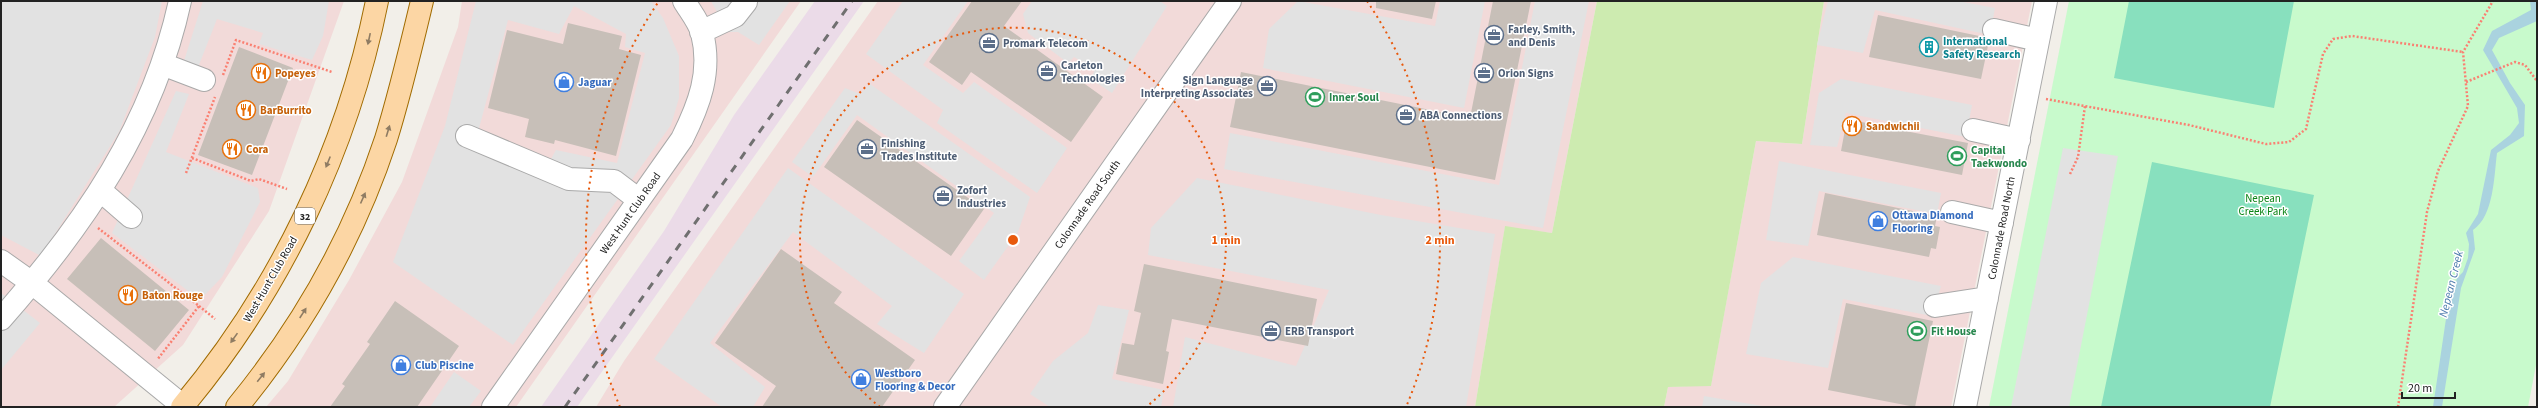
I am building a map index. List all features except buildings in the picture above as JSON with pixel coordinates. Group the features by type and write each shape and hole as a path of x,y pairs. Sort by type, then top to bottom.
{"main road":[{"name":"West Hunt Club Road","path":"182,407 242,328 274,276 300,226 324,174 351,101 368,44 377,1"},
{"path":"237,407 266,371 310,302 364,197 394,110 422,1"}],"street":[{"path":"1,319 69,238 111,175 147,106 162,64 180,1"},
{"name":"West Hunt Club Road","path":"493,407 682,139 696,111 704,86 706,61 701,32 684,1"},
{"name":"Colonnade Road South","path":"945,407 1230,1"},
{"name":"Colonnade Road North","path":"1965,407 2046,1"},
{"path":"701,32 735,16 746,2"},
{"path":"1994,30 2038,40"},
{"path":"162,64 214,83"},
{"path":"1973,130 2019,140"},
{"path":"467,136 569,180 614,181 639,200"},
{"path":"100,191 131,217"},
{"path":"1952,212 2002,223"},
{"path":"1,261 32,283 182,407"},
{"path":"1935,306 1987,298"}],"path":[{"path":"2398,407 2427,212 2438,171 2468,106 2463,52 2493,1"},
{"path":"2027,95 2189,125 2266,144 2289,142 2306,130 2323,54 2333,39 2352,36 2463,52"},
{"path":"186,173 192,158 214,83 236,40 332,72"},
{"path":"2466,82 2515,62 2525,65 2537,81"},
{"path":"2070,174 2078,157 2085,106"},
{"path":"192,158 250,181 259,178 287,189"},
{"path":"97,227 215,319"},
{"path":"153,365 198,306"}],"shaded area":[{"path":"1,1 344,1 269,211 183,345 114,407 1,407"},
{"path":"1,1 162,1 155,37 119,132 41,256 1,235"},
{"path":"203,1 329,1 323,36 312,60 259,44 263,33 217,19 197,70 183,64"},
{"path":"462,1 801,1 516,407 266,407 288,381 349,280 402,182 458,27"},
{"path":"476,1 651,1 663,18 679,56 679,98 671,125 513,345 393,262 445,126","holes":["574,6 626,34 625,47 645,53 617,163 556,150 551,159 478,132 508,20 559,34"]},
{"path":"711,1 790,1 759,45 738,32 728,32"},
{"path":"815,1 864,1 577,407 541,407 664,231 734,115"},
{"path":"878,1 1597,1 1552,233 1505,227 1475,407 596,407 624,361"},
{"path":"903,1 968,1 923,65 963,93 974,82 1067,148 1037,193 937,123 943,110 866,54"},
{"path":"1032,1 1160,1 1167,6 1112,93 1091,79 1095,69 1074,57 1068,63 1028,33 1023,14"},
{"path":"1298,1 1435,26 1440,1 1485,1 1464,108 1263,68 1269,29"},
{"path":"1535,1 1589,1 1543,228 1224,169 1230,133 1499,185"},
{"path":"1824,1 2032,1 1951,407 1664,407 1668,387 1711,385 1756,141 1802,144"},
{"path":"1828,1 1958,1 1995,8 1990,35 1875,10 1863,53 1817,45"},
{"path":"1841,79 1972,105 1966,137 1846,113 1837,147 1810,145 1819,93"},
{"path":"870,84 1030,197 1018,232 984,280 959,261 994,213 857,115 813,177 792,162 845,88 860,94"},
{"path":"176,91 189,94 166,152 258,188 260,202 222,277 200,300 112,233"},
{"path":"2063,148 2118,156 2069,407 2011,407"},
{"path":"1779,161 1941,193 1937,214 1819,191 1808,246 1766,240"},
{"path":"788,168 964,294 924,353 877,324 892,306 793,232 710,343 765,387 753,407 722,407 654,359"},
{"path":"1197,178 1381,215 1495,234 1466,407 1173,407 1185,337 1296,366 1329,290 1148,255 1151,228"},
{"path":"1793,257 1941,286 1932,316 1843,299 1828,368 1746,354 1761,283"},
{"path":"1,293 40,323 1,370"},
{"path":"1098,305 1129,310 1112,379 1164,390 1161,407 1050,407 1030,394 1053,361 1088,333"},
{"path":"454,372 481,391 469,407 430,407"},
{"path":"1704,396 1768,407 1702,407"}],"green space":[{"path":"1597,1 1824,1 1802,144 1756,141 1711,386 1668,387 1664,407 1475,407 1505,226 1552,233"},
{"name":"Nepean Creek Park","path":"2069,1 2537,1 2537,360 2528,407 1989,407"},
{"path":"2129,1 2294,1 2274,108 2114,78"},
{"path":"2152,162 2314,195 2270,407 2101,407"}],"water":[{"name":"Nepean Creek","path":"2530,1 2537,1 2537,21 2499,38 2492,50 2510,83 2525,105 2524,136 2497,153 2494,184 2489,206 2480,224 2473,230 2475,249 2461,288 2442,407 2433,407 2447,312 2457,278 2463,272 2468,258 2469,244 2466,233 2478,214 2491,150 2510,135 2519,123 2517,108 2483,50 2492,31 2531,10"}],"railway":[{"path":"565,407 852,1"}],"place":[{"name":"Farley, Smith, and Denis","path":"1494,35"},
{"name":"Promark Telecom","path":"989,43"},
{"name":"International Safety Research","path":"1929,47"},
{"name":"Carleton Technologies","path":"1047,71"},
{"name":"Popeyes","path":"261,73"},
{"name":"Orion Signs","path":"1484,73"},
{"name":"Jaguar","path":"564,82"},
{"name":"Sign Language Interpreting Associates","path":"1267,86"},
{"name":"Inner Soul","path":"1315,97"},
{"name":"BarBurrito","path":"246,110"},
{"name":"ABA Connections","path":"1406,115"},
{"name":"Sandwichii","path":"1852,126"},
{"name":"Cora","path":"232,149"},
{"name":"Finishing Trades Institute","path":"867,149"},
{"name":"Capital Taekwondo","path":"1957,156"},
{"name":"Zofort Industries","path":"943,196"},
{"name":"Ottawa Diamond Flooring","path":"1878,221"},
{"name":"Baton Rouge","path":"128,295"},
{"name":"ERB Transport","path":"1271,331"},
{"name":"Fit House","path":"1917,331"},
{"name":"Club Piscine","path":"401,365"},
{"name":"Westboro Flooring & Decor","path":"861,379"}]}
